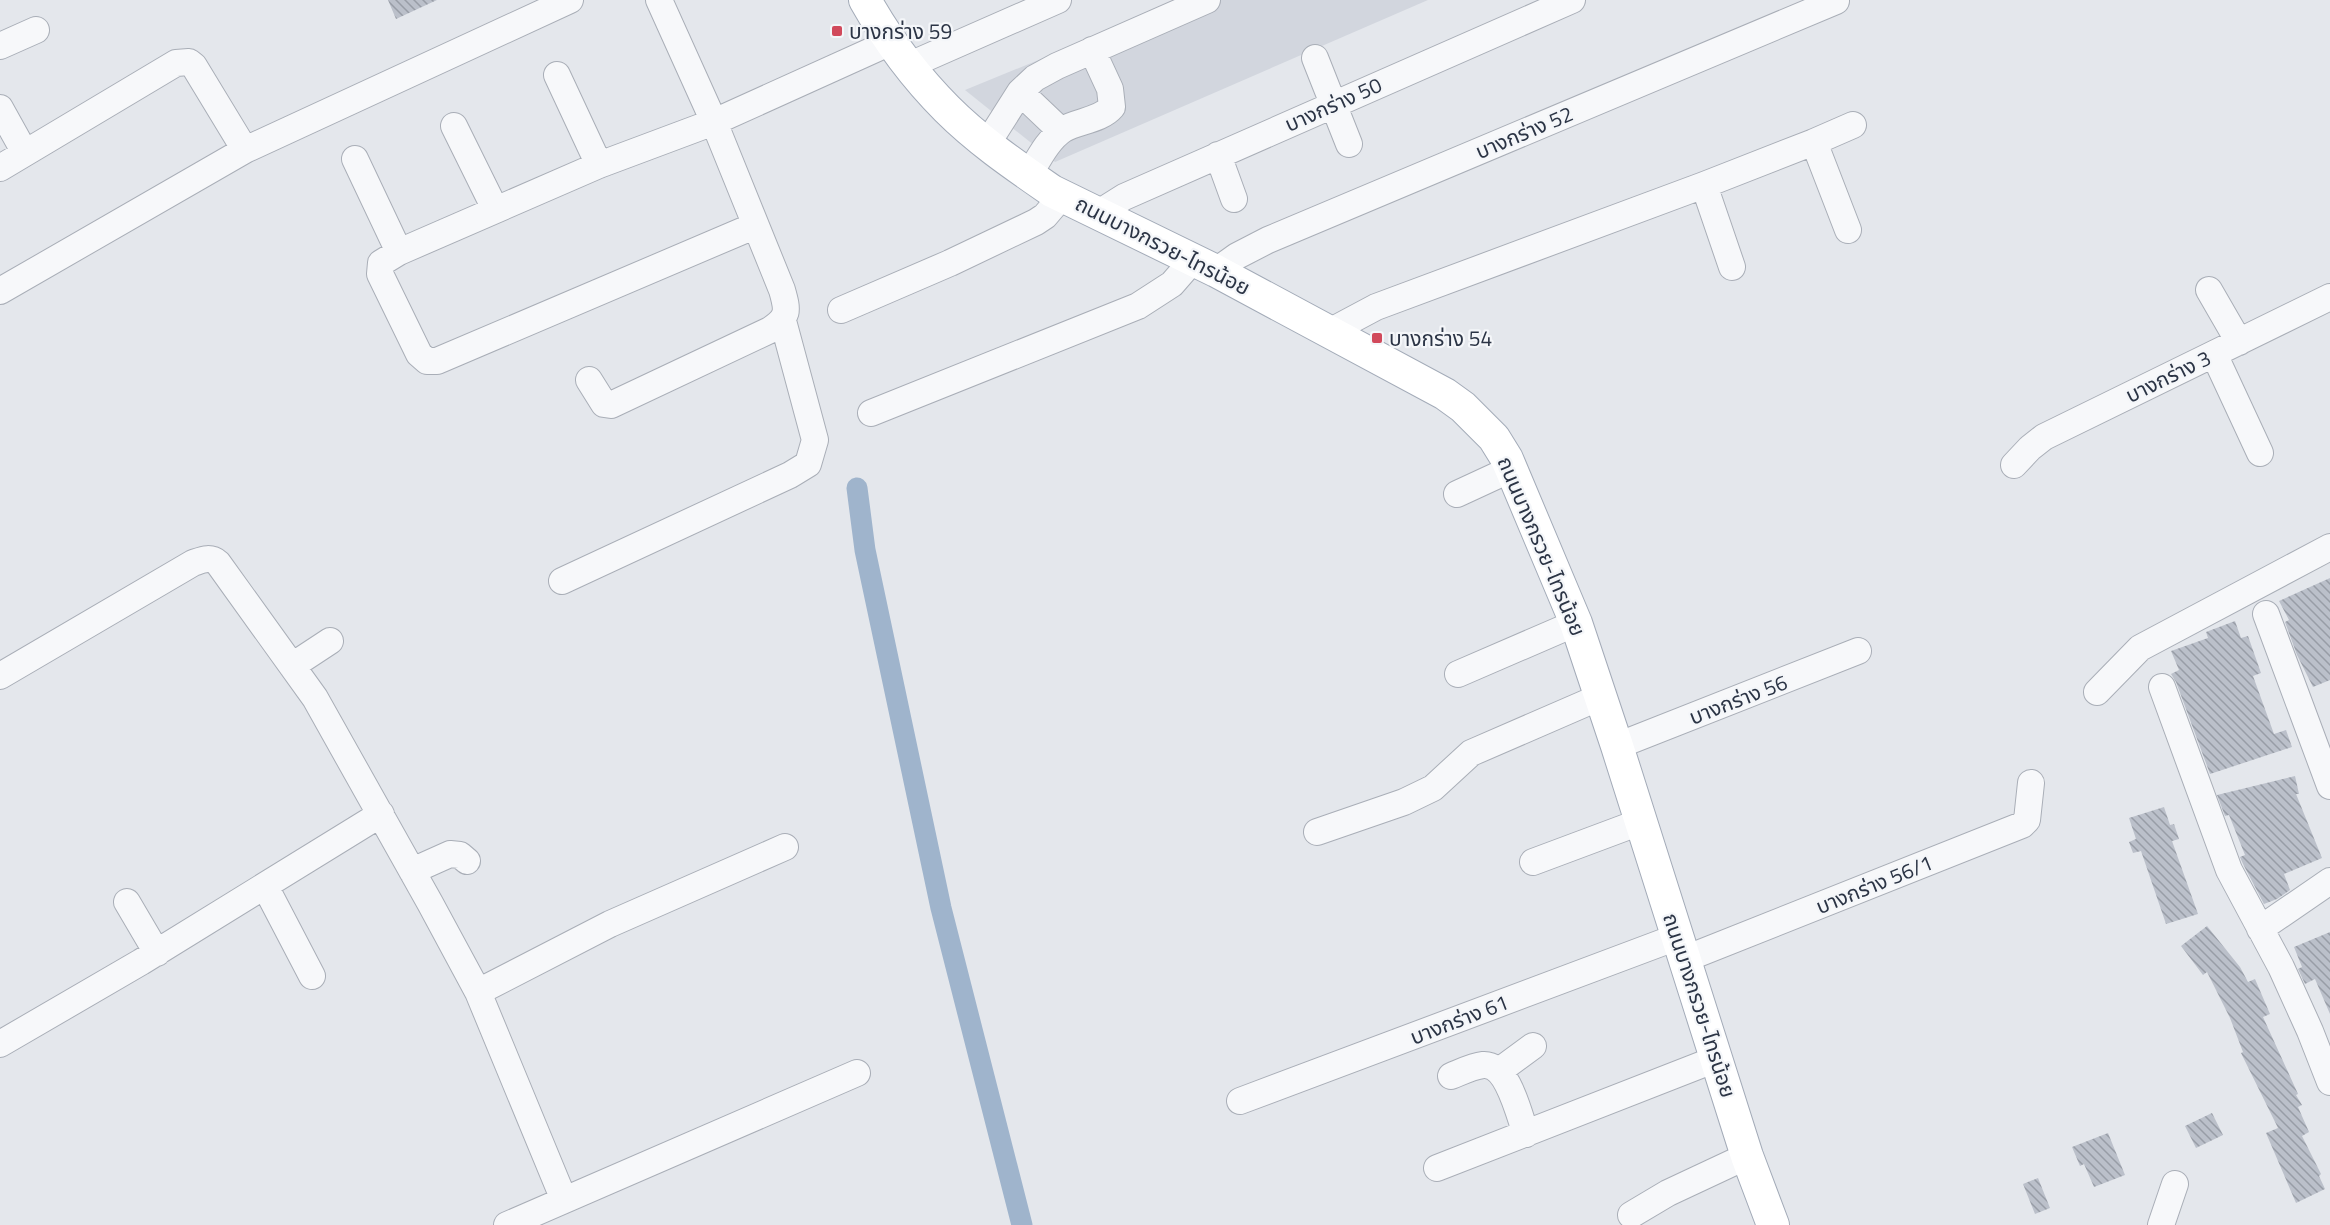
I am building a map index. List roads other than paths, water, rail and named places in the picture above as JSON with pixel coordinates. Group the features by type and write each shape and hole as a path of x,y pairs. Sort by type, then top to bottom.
{"main road":[{"name":"ถนนบางกรวย-ไทรน้อย","path":"865,0 900,53 946,109 987,144 1029,175 1062,196 1331,331 1445,394 1494,438 1511,469 1576,623 1747,1156 1773,1225"}],"street":[{"path":"0,291 245,150 570,0"},
{"path":"562,581 790,475 808,464 815,440 783,321 787,309 782,290 754,226 714,122 659,0"},
{"path":"754,226 432,361 427,361 419,354 380,274 381,263 399,252 600,165 900,53 1058,0"},
{"path":"987,144 1020,92 1035,78 1092,50 1207,0"},
{"name":"บางกร่าง 50","path":"1097,214 1124,197 1572,0"},
{"name":"บางกร่าง 52","path":"871,412 1138,306 1204,266 1237,256 1268,240 1836,1"},
{"path":"0,46 36,30"},
{"path":"1029,175 1047,146 1061,131 1098,116 1112,107 1110,89 1092,50"},
{"path":"1314,58 1349,144"},
{"path":"0,168 176,63 184,62 194,66 245,150"},
{"path":"557,75 600,165"},
{"path":"1020,92 1061,131"},
{"path":"0,108 25,153"},
{"path":"1331,331 1376,307 1704,185 1852,125"},
{"path":"454,126 495,209"},
{"path":"1814,142 1848,230"},
{"path":"1218,155 1234,198"},
{"path":"356,159 399,252"},
{"path":"1704,185 1732,267"},
{"path":"841,310 950,263 1036,222 1045,216 1062,196"},
{"path":"2209,290 2239,342"},
{"name":"บางกร่าง 3","path":"2014,465 2044,437 2330,297"},
{"path":"589,380 604,404 611,405 747,339 771,330 783,321"},
{"path":"2214,354 2260,453"},
{"path":"1457,494 1511,469"},
{"path":"2097,692 2140,648 2330,547"},
{"path":"0,676 193,564 205,559 213,559 218,563 315,698 478,992 564,1200"},
{"path":"2266,614 2330,786"},
{"path":"1458,674 1576,623"},
{"path":"292,666 330,641"},
{"name":"บางกร่าง 56","path":"1617,746 1858,651"},
{"path":"2162,687 2229,870 2281,967 2330,1082"},
{"path":"1317,832 1404,802 1433,788 1471,753 1600,698"},
{"name":"บางกร่าง 56/1","path":"1681,948 2022,825 2027,819 2031,783"},
{"path":"0,1044 157,953 381,814"},
{"path":"1533,862 1640,822"},
{"path":"478,992 610,924 785,847"},
{"path":"412,871 450,854 460,855 466,861"},
{"path":"2260,929 2330,881"},
{"path":"265,886 312,976"},
{"path":"127,902 157,953"},
{"name":"บางกร่าง 61","path":"1240,1101 1681,948"},
{"path":"1499,1071 1533,1046"},
{"path":"1437,1168 1716,1059"},
{"path":"1451,1076 1485,1065 1499,1071 1512,1095 1526,1134"},
{"path":"507,1225 857,1073"},
{"path":"1631,1215 1668,1193 1747,1156"},
{"path":"2161,1225 2175,1184"}],"waterway":[{"path":"857,488 865,550 941,908 1022,1225"}],"place":[{"name":"บางกร่าง 59","path":"837,31"},
{"name":"บางกร่าง 54","path":"1377,338"}]}
